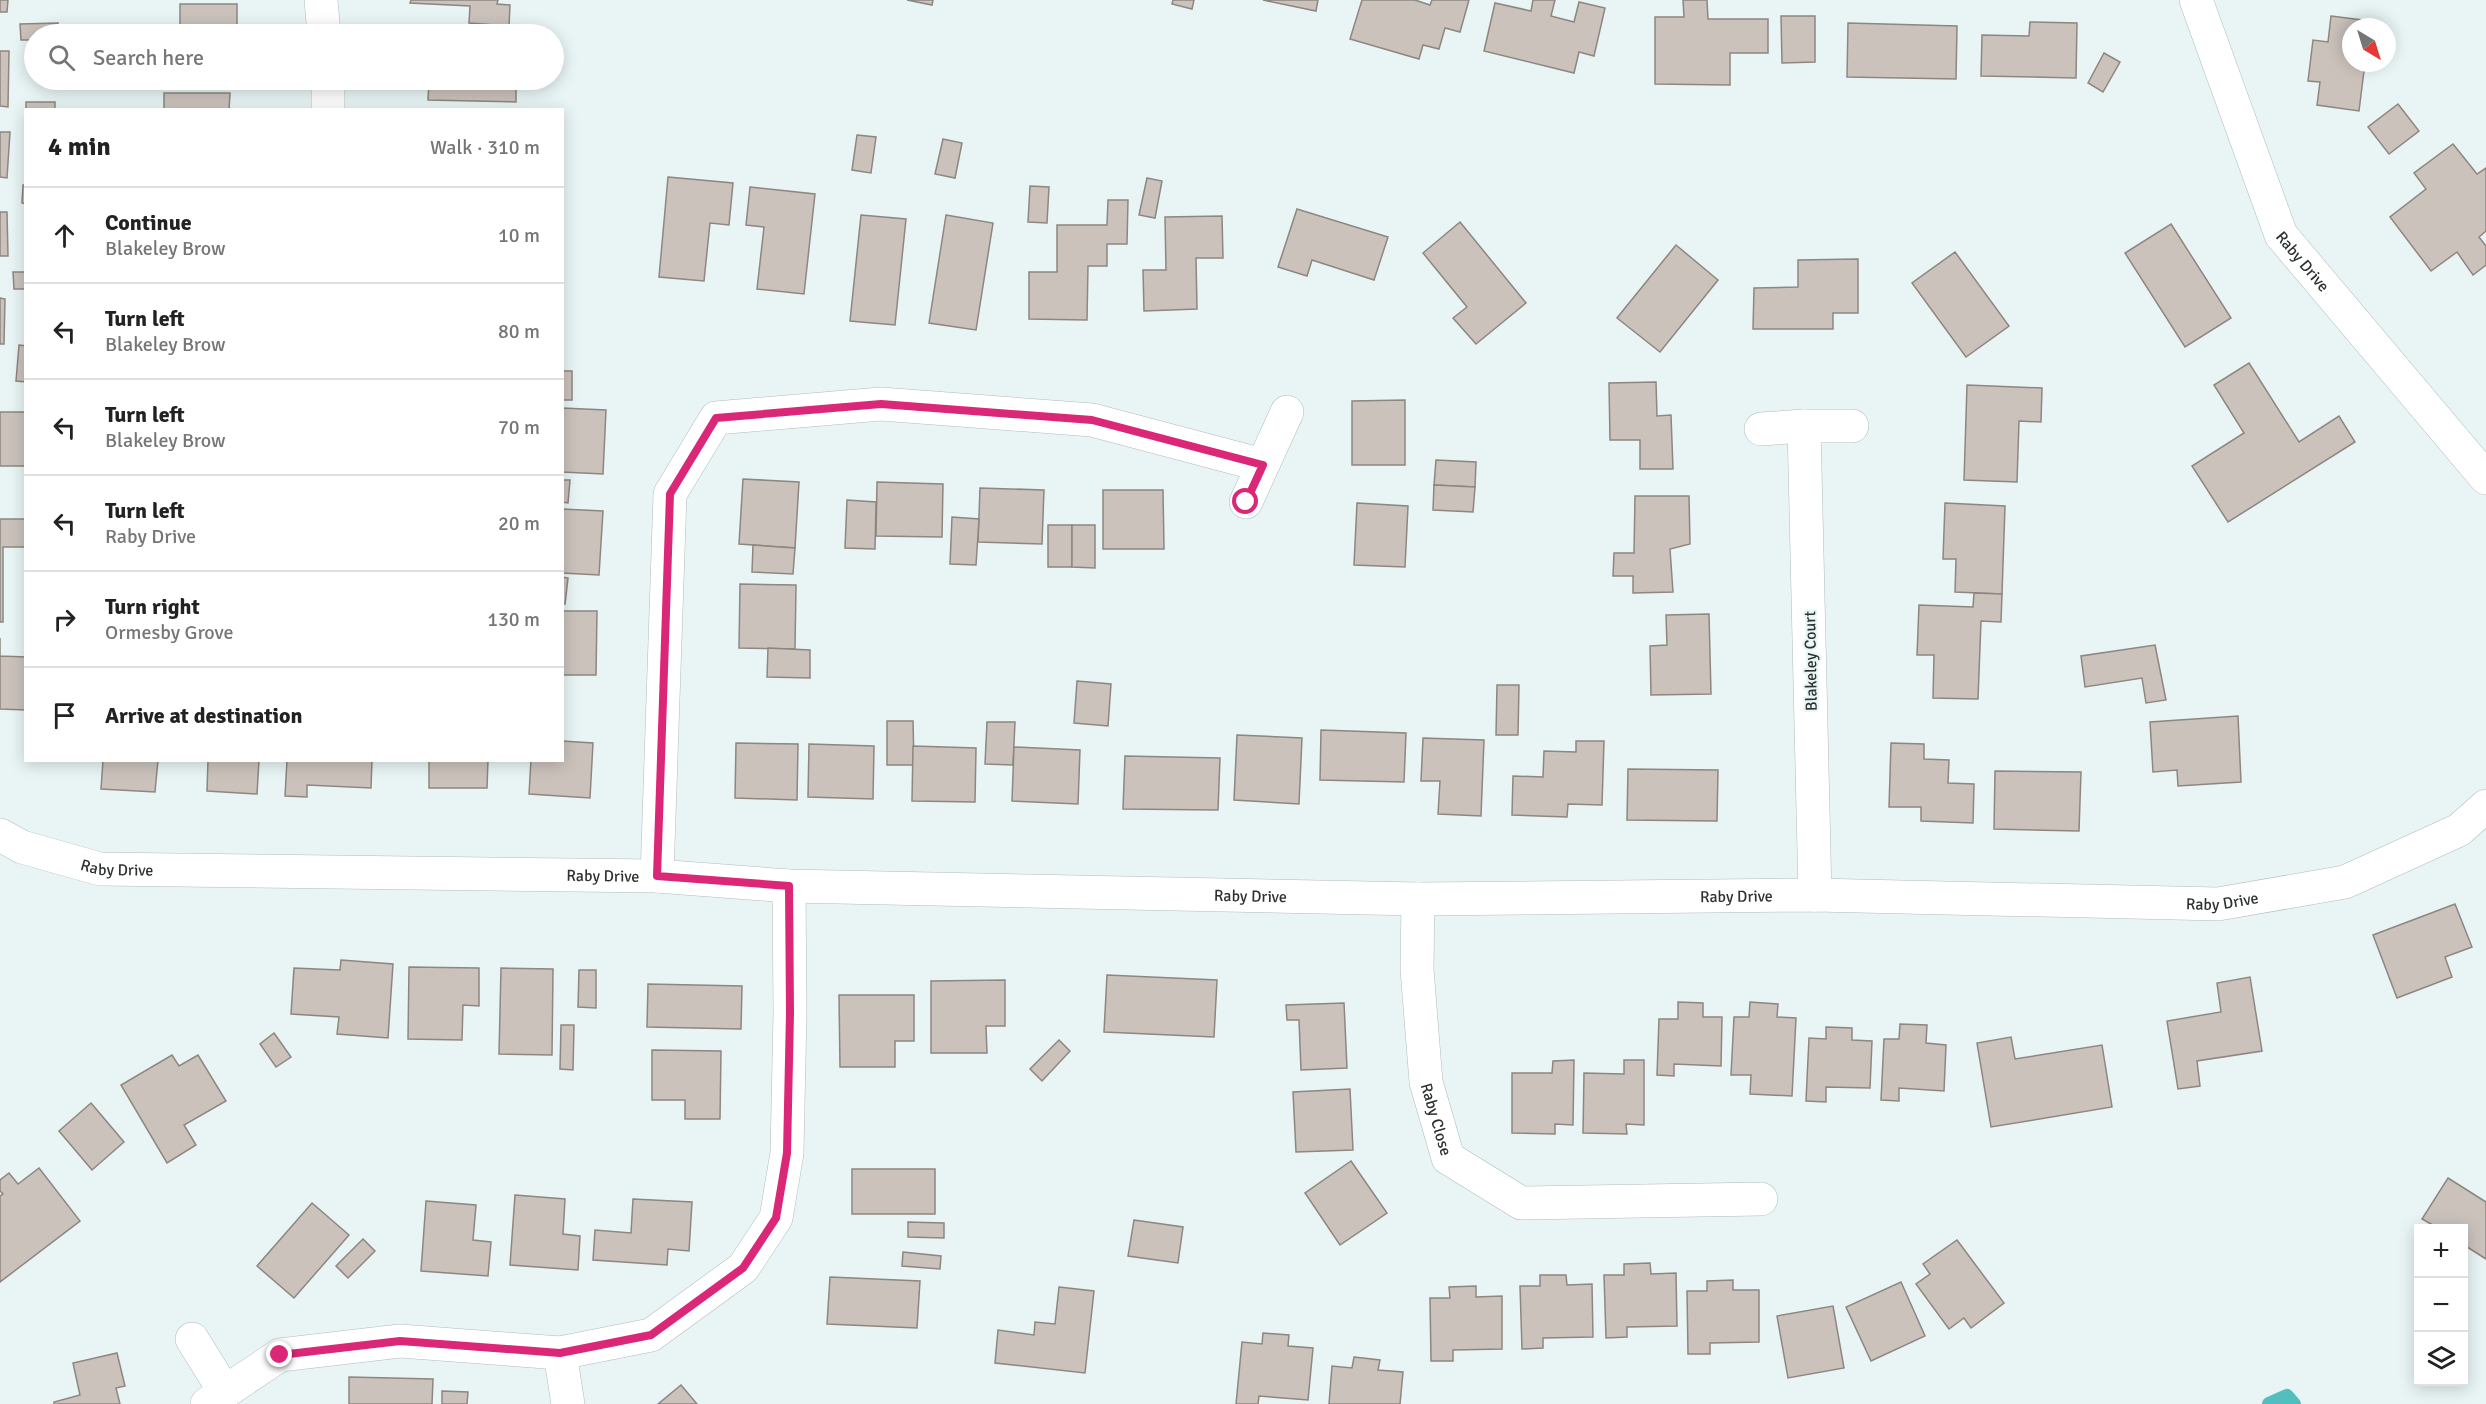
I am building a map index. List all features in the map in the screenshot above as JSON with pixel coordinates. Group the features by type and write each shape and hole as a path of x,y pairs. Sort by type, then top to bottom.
{"street":[{"path":"321,0 323,24"},
{"name":"Raby Drive","path":"2196,0 2281,235 2486,478"},
{"path":"328,90 328,108"},
{"path":"657,876 670,494 716,418 881,404 1081,419 1263,465"},
{"path":"1246,502 1287,412"},
{"name":"Blakeley Court","path":"1804,426 1815,895"},
{"path":"1761,429 1852,426"},
{"name":"Raby Drive","path":"7,849 100,869 657,876 789,886 1418,899 1815,895 2218,904 2345,882 2459,830 2486,806"},
{"path":"192,1339 216,1398 280,1355 400,1341 560,1353 651,1335 743,1268 776,1218 787,1153 790,1013 789,886"},
{"name":"Raby Close","path":"1418,899 1417,969 1425,1082 1448,1158 1521,1203 1761,1199"},
{"path":"560,1353 568,1404"}],"building":[{"path":"0,0 8,0 7,12 0,12"},
{"path":"411,0 498,0 497,4 510,5 509,24 469,23 470,6 410,3"},
{"path":"907,0 933,0 932,5"},
{"path":"1173,0 1194,0 1192,9 1172,4"},
{"path":"1263,0 1318,0 1316,11"},
{"path":"1362,0 1415,0 1430,5 1432,0 1469,0 1460,32 1445,28 1439,49 1423,45 1419,59 1350,39"},
{"path":"1533,0 1555,0 1551,16 1574,22 1579,2 1605,8 1594,56 1579,52 1574,73 1484,51 1495,3 1531,11"},
{"path":"1683,0 1707,0 1708,19 1768,19 1768,53 1730,53 1730,85 1655,84 1655,17 1684,17"},
{"path":"180,4 237,4 237,24 180,24"},
{"path":"1781,16 1815,16 1815,62 1782,63"},
{"path":"2331,16 2347,18 2342,18 2342,72 2364,72 2359,111 2317,105 2320,82 2308,81 2313,40 2328,42"},
{"path":"2030,22 2077,23 2076,78 1981,76 1982,35 2029,36"},
{"path":"58,23 24,24 24,40 21,40 20,24"},
{"path":"1848,23 1957,26 1956,79 1847,77"},
{"path":"0,51 9,51 8,107 0,106"},
{"path":"2104,53 2120,62 2103,92 2088,83"},
{"path":"428,90 516,90 516,102 428,100"},
{"path":"164,93 230,93 229,108 164,108"},
{"path":"26,102 55,102 55,108 26,108"},
{"path":"2398,104 2419,131 2389,154 2368,127"},
{"path":"0,132 10,132 7,178 0,177"},
{"path":"857,135 876,137 871,173 852,170"},
{"path":"943,139 962,143 955,178 935,174"},
{"path":"2453,144 2477,174 2486,168 2486,231 2479,237 2486,246 2486,265 2473,275 2457,252 2431,271 2390,217 2426,189 2414,173"},
{"path":"668,177 733,183 729,225 710,223 704,281 659,277"},
{"path":"1147,178 1162,181 1155,218 1139,215"},
{"path":"23,185 24,185 24,204 22,203"},
{"path":"1030,186 1049,187 1047,223 1028,222"},
{"path":"750,187 815,194 804,294 757,289 764,227 746,225"},
{"path":"1108,200 1128,200 1127,244 1107,244 1107,266 1088,266 1087,320 1029,319 1029,272 1057,272 1057,225 1107,225"},
{"path":"1297,209 1388,237 1374,280 1312,260 1307,276 1278,267"},
{"path":"0,212 7,212 8,256 0,256"},
{"path":"861,215 906,219 895,325 850,321"},
{"path":"946,215 993,223 976,330 929,323"},
{"path":"1222,216 1223,258 1196,258 1197,309 1144,311 1143,270 1166,270 1165,217"},
{"path":"1460,222 1526,303 1476,344 1453,318 1467,307 1423,253"},
{"path":"2171,224 2231,318 2185,347 2125,253"},
{"path":"1676,245 1718,280 1660,352 1617,318"},
{"path":"1955,252 2009,326 1966,357 1912,283"},
{"path":"1858,259 1858,313 1833,313 1833,329 1753,329 1754,288 1798,287 1798,260"},
{"path":"13,272 24,272 24,289 14,289"},
{"path":"0,298 5,299 4,344 0,344"},
{"path":"19,345 24,346 24,382 16,381"},
{"path":"2249,363 2299,442 2339,416 2355,442 2228,522 2192,466 2244,433 2214,385"},
{"path":"564,371 572,371 572,400 564,400"},
{"path":"1656,382 1657,416 1671,415 1673,469 1640,469 1640,440 1610,440 1609,383"},
{"path":"1967,385 2042,388 2041,422 2019,421 2017,482 1964,480"},
{"path":"1405,400 1405,465 1352,465 1352,401"},
{"path":"564,408 606,410 603,474 564,472"},
{"path":"0,412 24,412 24,466 0,466"},
{"path":"1436,460 1476,462 1475,487 1434,485"},
{"path":"743,479 799,482 795,548 739,544"},
{"path":"564,480 570,480 568,503 564,502"},
{"path":"877,482 943,484 942,537 876,536"},
{"path":"1434,485 1475,487 1473,512 1433,510"},
{"path":"980,488 1044,490 1042,544 978,542"},
{"path":"1103,490 1163,490 1164,549 1103,549"},
{"path":"1635,496 1689,496 1690,544 1670,549 1673,592 1633,593 1633,576 1613,576 1614,553 1634,553"},
{"path":"847,500 876,502 875,549 845,548"},
{"path":"1357,503 1408,506 1405,567 1354,565"},
{"path":"1945,503 2005,506 2002,594 1955,592 1956,559 1943,559"},
{"path":"564,509 603,511 599,575 564,573"},
{"path":"952,517 979,519 976,565 950,564"},
{"path":"0,519 24,519 24,547 3,547 3,622 0,622"},
{"path":"1048,525 1072,525 1072,567 1048,567"},
{"path":"1072,525 1095,525 1095,568 1072,567"},
{"path":"753,545 795,548 793,574 752,572"},
{"path":"564,577 568,578 564,604"},
{"path":"740,584 796,585 795,649 739,648"},
{"path":"1974,593 2002,594 2001,622 1981,621 1978,699 1933,698 1934,655 1917,655 1919,605 1973,607"},
{"path":"564,611 597,611 596,675 564,675"},
{"path":"1709,614 1711,694 1651,695 1650,646 1667,645 1666,615"},
{"path":"2155,645 2166,700 2146,703 2142,678 2085,687 2081,656"},
{"path":"768,648 810,650 810,678 767,677"},
{"path":"0,656 24,657 24,710 0,709"},
{"path":"1077,681 1111,684 1108,726 1074,723"},
{"path":"1497,685 1519,685 1518,735 1496,735"},
{"path":"2238,716 2241,782 2178,786 2177,770 2153,772 2150,722"},
{"path":"887,721 913,721 914,765 887,765"},
{"path":"987,722 1015,722 1013,765 985,764"},
{"path":"1321,730 1406,733 1404,782 1320,780"},
{"path":"1237,735 1302,738 1299,804 1234,800"},
{"path":"1423,738 1484,740 1481,816 1438,814 1440,781 1421,781"},
{"path":"564,741 593,743 590,798 529,794 531,762 564,762"},
{"path":"1576,741 1604,741 1602,805 1568,804 1567,817 1512,815 1513,776 1543,777 1544,751 1576,752"},
{"path":"736,743 798,744 797,800 735,798"},
{"path":"1891,743 1924,744 1924,759 1949,760 1948,783 1974,784 1973,823 1921,821 1921,807 1889,807"},
{"path":"809,744 874,746 873,799 808,797"},
{"path":"913,746 976,748 975,802 912,801"},
{"path":"1014,747 1080,750 1078,804 1012,801"},
{"path":"1125,756 1220,758 1218,810 1123,809"},
{"path":"103,762 158,762 155,792 101,789"},
{"path":"208,762 259,762 257,794 207,791"},
{"path":"287,762 372,762 371,788 307,785 307,797 285,796"},
{"path":"429,762 488,762 487,788 429,788"},
{"path":"1628,769 1718,770 1717,821 1627,820"},
{"path":"1995,771 2081,772 2079,831 1994,829"},
{"path":"2455,904 2472,947 2445,957 2452,977 2397,998 2373,935"},
{"path":"341,960 393,964 388,1038 337,1034 339,1017 291,1014 294,968 340,970"},
{"path":"409,967 479,968 479,1006 463,1005 462,1040 408,1039"},
{"path":"501,968 553,969 552,1055 499,1054"},
{"path":"579,970 596,970 596,1008 578,1007"},
{"path":"1107,975 1217,980 1214,1037 1104,1032"},
{"path":"2250,977 2262,1051 2197,1061 2200,1086 2178,1089 2167,1021 2221,1012 2217,983"},
{"path":"1005,980 1005,1026 986,1026 987,1053 931,1053 931,981"},
{"path":"648,984 742,986 741,1029 647,1027"},
{"path":"839,995 914,995 914,1041 895,1041 895,1067 840,1067"},
{"path":"1678,1002 1703,1003 1703,1017 1722,1017 1721,1066 1674,1064 1674,1076 1657,1075 1659,1019 1678,1019"},
{"path":"1750,1002 1778,1004 1777,1017 1796,1018 1792,1096 1750,1094 1751,1075 1731,1075 1734,1017 1749,1017"},
{"path":"1344,1003 1347,1068 1301,1070 1299,1020 1287,1020 1286,1005"},
{"path":"1900,1024 1927,1025 1926,1043 1946,1045 1944,1091 1899,1088 1899,1101 1881,1100 1884,1039 1899,1039"},
{"path":"561,1025 574,1025 573,1070 560,1069"},
{"path":"1826,1027 1852,1028 1852,1040 1872,1041 1870,1088 1826,1087 1826,1102 1806,1101 1809,1038 1826,1039"},
{"path":"274,1033 291,1057 276,1067 260,1044"},
{"path":"2011,1037 2015,1059 2102,1045 2112,1107 1991,1127 1977,1043"},
{"path":"1059,1040 1070,1051 1042,1081 1030,1069"},
{"path":"652,1050 721,1051 720,1119 685,1119 685,1100 652,1100"},
{"path":"172,1055 179,1066 198,1055 226,1101 184,1125 196,1145 167,1163 121,1085"},
{"path":"1574,1060 1573,1125 1555,1124 1555,1134 1512,1133 1512,1073 1552,1073 1553,1061"},
{"path":"1624,1060 1644,1060 1644,1125 1626,1124 1627,1134 1583,1133 1584,1073 1624,1074"},
{"path":"1350,1089 1353,1150 1296,1152 1293,1092"},
{"path":"91,1103 124,1142 92,1170 59,1131"},
{"path":"1351,1161 1387,1213 1340,1245 1305,1193"},
{"path":"39,1168 80,1221 0,1282 0,1196 3,1194 0,1191 0,1180 9,1173 18,1184"},
{"path":"852,1169 935,1169 935,1214 852,1214"},
{"path":"2448,1178 2486,1202 2486,1259 2468,1248 2468,1224 2431,1224 2422,1219"},
{"path":"515,1195 565,1199 563,1234 580,1236 578,1270 510,1265"},
{"path":"633,1199 692,1202 689,1251 668,1249 667,1265 593,1260 595,1230 631,1233"},
{"path":"426,1201 476,1205 473,1240 491,1242 488,1276 421,1271"},
{"path":"312,1203 349,1235 294,1298 257,1266"},
{"path":"1134,1220 1183,1227 1178,1263 1128,1256"},
{"path":"908,1222 944,1223 944,1238 908,1237"},
{"path":"363,1239 375,1251 348,1278 336,1266"},
{"path":"1957,1240 2004,1303 1971,1328 1964,1318 1949,1329 1916,1284 1930,1274 1923,1264"},
{"path":"903,1252 941,1256 940,1269 902,1266"},
{"path":"1650,1263 1651,1274 1676,1273 1677,1326 1627,1327 1627,1337 1606,1338 1604,1275 1624,1275 1624,1264"},
{"path":"1540,1275 1566,1275 1567,1285 1592,1284 1593,1337 1543,1338 1543,1348 1522,1349 1520,1286 1540,1286"},
{"path":"830,1277 920,1281 917,1328 827,1324"},
{"path":"1733,1280 1733,1290 1759,1290 1759,1342 1710,1343 1710,1354 1688,1354 1687,1291 1707,1291 1707,1281"},
{"path":"1901,1282 1925,1336 1871,1361 1846,1307"},
{"path":"1476,1286 1476,1297 1502,1296 1502,1349 1453,1350 1453,1361 1431,1361 1430,1298 1450,1298 1449,1287"},
{"path":"1059,1287 1094,1291 1085,1373 995,1363 998,1330 1034,1335 1035,1322 1055,1324"},
{"path":"1833,1306 1844,1368 1788,1378 1777,1316"},
{"path":"1263,1333 1289,1335 1288,1346 1313,1348 1308,1400 1259,1396 1258,1404 1236,1404 1242,1342 1262,1344"},
{"path":"117,1353 125,1386 116,1388 120,1404 54,1404 54,1402 80,1395 73,1363"},
{"path":"1354,1357 1380,1360 1378,1370 1403,1372 1400,1404 1329,1404 1332,1366 1352,1368"},
{"path":"349,1377 433,1379 432,1404 349,1404"},
{"path":"681,1385 697,1404 658,1404"},
{"path":"442,1391 468,1392 467,1404 442,1404"}],"waterway":[{"path":"2269,1404 2287,1396 2294,1404"}],"route":[{"path":"280,1355 400,1341 560,1353 651,1335 743,1268 776,1218 787,1153 790,1013 789,886 657,876 670,494 716,418 881,404 1092,420 1263,465 1246,502"}]}
